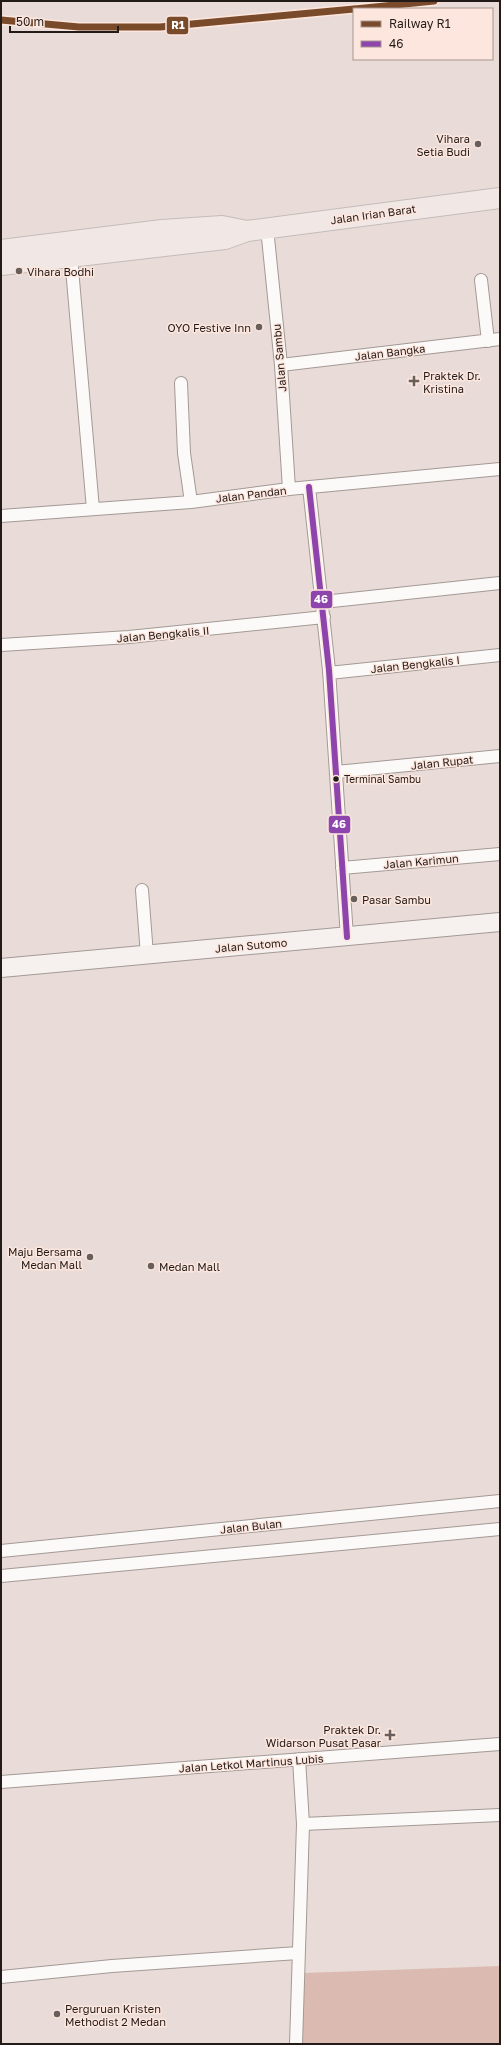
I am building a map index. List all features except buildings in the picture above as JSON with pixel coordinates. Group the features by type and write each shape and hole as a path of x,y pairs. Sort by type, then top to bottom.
{"main road":[{"name":"Jalan Irian Barat","path":"1,250 97,246 222,226 247,231 500,198"},
{"name":"Jalan Irian Barat","path":"1,265 71,257 97,246"},
{"name":"Jalan Sutomo","path":"1,968 500,922"}],"street":[{"name":"Jalan Sambu","path":"268,228 281,365 289,489"},
{"path":"71,257 92,509"},
{"path":"481,280 488,341"},
{"name":"Jalan Bangka","path":"281,365 500,340"},
{"path":"181,382 184,453 191,502"},
{"name":"Jalan Pandan","path":"1,516 191,502 289,489 500,468"},
{"path":"309,487 323,602 329,673 347,937"},
{"path":"323,602 500,582"},
{"name":"Jalan Bengkalis II","path":"1,645 136,636 324,618"},
{"name":"Jalan Bengkalis I","path":"329,673 500,655"},
{"name":"Jalan Rupat","path":"336,772 500,756"},
{"name":"Jalan Karimun","path":"342,868 500,854"},
{"path":"142,890 147,955"},
{"name":"Jalan Bulan","path":"1,1551 500,1501"},
{"path":"1,1576 500,1529"},
{"name":"Jalan Letkol Martinus Lubis","path":"1,1782 500,1744"},
{"path":"296,2044 303,1824 299,1759"},
{"path":"303,1824 500,1815"},
{"path":"1,1977 112,1966 298,1953"}],"shaded area":[{"path":"500,1966 500,2044 302,2044 304,1973"}],"rail line":[{"name":"R1","path":"365,8 434,1"},
{"name":"R1","path":"1,20 79,27 160,27 353,9"}],"transit line":[{"name":"46","path":"309,487 329,670 347,937"}],"place":[{"name":"Vihara Setia Budi","path":"478,144"},
{"name":"Vihara Bodhi","path":"19,271"},
{"name":"OYO Festive Inn","path":"259,327"},
{"name":"Praktek Dr. Kristina","path":"414,381"},
{"name":"Terminal Sambu","path":"336,779"},
{"name":"Pasar Sambu","path":"354,899"},
{"name":"Maju Bersama Medan Mall","path":"90,1257"},
{"name":"Medan Mall","path":"151,1266"},
{"name":"Praktek Dr. Widarson Pusat Pasar","path":"390,1735"},
{"name":"Perguruan Kristen Methodist 2 Medan","path":"57,2014"}]}
